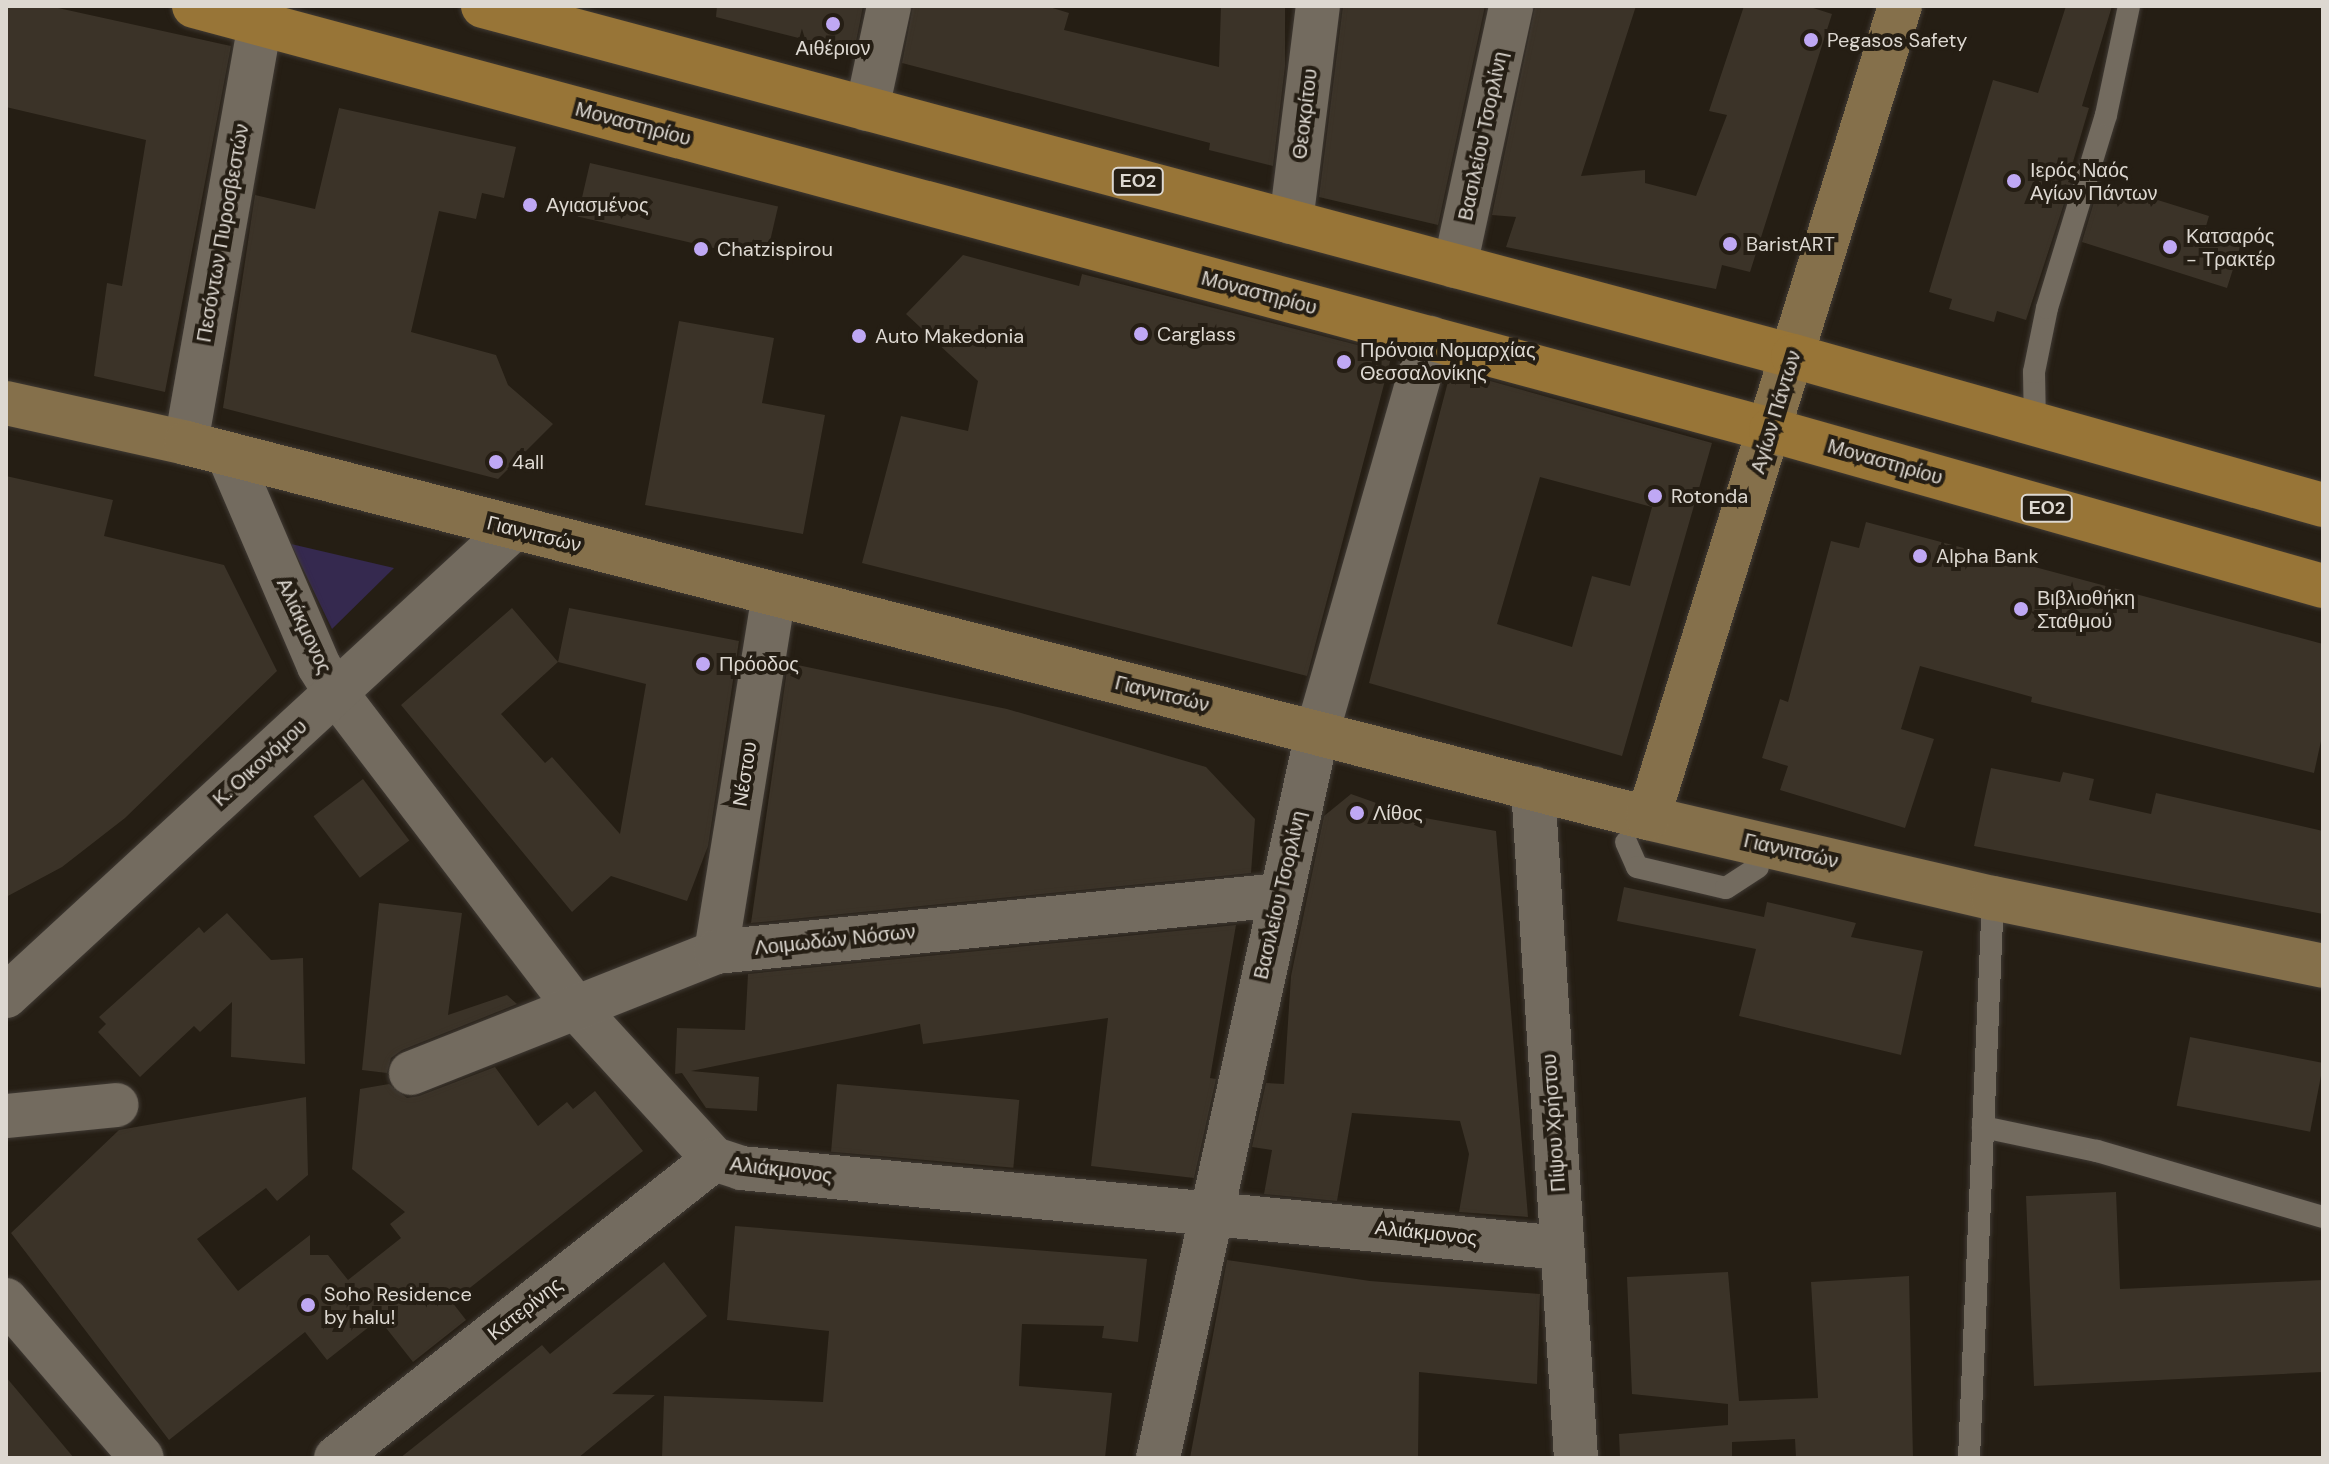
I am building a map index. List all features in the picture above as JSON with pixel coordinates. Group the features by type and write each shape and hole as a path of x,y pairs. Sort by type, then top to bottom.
{"main road":[{"name":"Μοναστηρίου","path":"194,6 1771,430 2323,586"},
{"name":"ΕΟ2","path":"483,6 1793,356 2323,505"},
{"name":"Αγίων Πάντων","path":"1637,830 1771,430 1900,6"},
{"name":"Γιαννιτσών","path":"6,403 186,443 1533,788 1637,830 1993,898 2323,966"}],"street":[{"path":"867,109 889,6"},
{"name":"Θεοκρίτου","path":"1291,222 1318,6"},
{"name":"Βασιλείου Τσορλίνη","path":"1455,266 1511,6"},
{"name":"Πεσόντων Πυροσβεστών","path":"186,443 260,24"},
{"name":"Βασιλείου Τσορλίνη","path":"1158,1458 1209,1210 1317,733 1430,338"},
{"name":"Αλιάκμονος","path":"229,456 319,666 336,693 576,1008 714,1159 741,1168 1209,1210 1562,1248"},
{"name":"Κ. Οικονόμου","path":"6,996 513,529"},
{"name":"Νέστου","path":"716,952 774,595"},
{"name":"Πίψου Χρήστου","path":"1533,788 1576,1458"},
{"name":"Λοιμωδών Νόσων","path":"411,1073 716,952 1280,895"},
{"path":"6,1116 116,1105"},
{"name":"Κατερίνης","path":"336,1458 714,1159"},
{"path":"6,1300 142,1458"}],"lane":[{"path":"2035,425 2034,372 2047,308 2106,115 2129,6"},
{"path":"1542,268 1570,274"},
{"path":"1637,830 1637,867 1726,888 1758,867"},
{"path":"1969,1458 1993,898"},
{"path":"1983,1127 2097,1151 2323,1217"}],"shaded area":[{"path":"291,544 394,568 332,629"}],"building":[{"path":"6,6 49,6 231,46 165,392 94,376 107,283 122,286 146,140 6,107"},
{"path":"717,6 863,6 854,52 716,17"},
{"path":"913,6 1046,6 1069,13 1064,30 1219,67 1221,6 1285,6 1285,66 1273,166 1209,150 1210,143 902,63"},
{"path":"1343,6 1485,6 1438,225 1319,197"},
{"path":"1535,6 1636,6 1581,176 1645,170 1645,183 1696,196 1727,115 1709,111 1744,6 1807,6 1832,14 1750,272 1722,265 1716,289 1506,247 1516,217 1492,215"},
{"name":"Ιερός Ναός Αγίων Πάντων","path":"2066,6 2112,6 2082,106 2089,108 2070,172 2074,173 2026,320 1997,311 1994,322 1949,309 1952,299 1929,292 1993,80 2038,93"},
{"path":"339,108 516,147 504,198 482,193 476,219 439,211 411,332 496,355 508,385 553,424 498,479 223,408 255,195 315,209"},
{"path":"590,163 778,206 766,260 578,217"},
{"path":"2100,182 2209,216 2204,233 2241,244 2227,288 2082,242"},
{"path":"963,255 1079,286 1082,274 1392,354 1307,676 862,563 901,416 968,431 978,381 906,314"},
{"path":"679,321 774,338 762,403 825,415 803,534 645,505"},
{"path":"1451,370 1712,443 1622,756 1369,683","holes":["1540,477 1652,507 1630,586 1592,576 1572,647 1497,624"]},
{"path":"6,476 113,500 104,536 224,565 277,671 125,818 62,867 6,897"},
{"path":"1866,522 2323,644 2323,732 2314,773 2031,702 2032,697 1920,666 1901,729 1934,739 1905,828 1780,790 1788,766 1762,758 1780,699 1788,702 1831,541 1859,548"},
{"path":"512,608 558,662 569,608 739,641 708,846 687,901 611,876 572,912 401,705","holes":["558,662 646,684 620,834 552,757 545,763 501,714"]},
{"path":"788,663 1007,709 1206,767 1255,819 1251,873 751,923"},
{"path":"1991,768 2060,782 2063,772 2094,779 2089,800 2151,814 2156,793 2323,831 2323,914 1974,846"},
{"path":"363,779 409,840 360,878 313,816"},
{"path":"1351,794 1382,805 1381,810 1496,831 1528,1217 1459,1212 1469,1154 1460,1121 1352,1113 1337,1201 1264,1194 1272,1150 1252,1147 1266,1083 1284,1084 1291,976 1324,816"},
{"path":"1624,887 1764,917 1767,902 1856,923 1851,937 1923,951 1901,1055 1739,1016 1756,949 1617,921"},
{"path":"379,903 462,913 448,1015 507,995 517,1004 402,1050 391,1058 387,1073 362,1070"},
{"path":"227,913 271,960 303,958 305,1064 231,1057 232,1002 200,1032 194,1026 140,1077 98,1032 106,1024 99,1017 199,927 204,933"},
{"path":"1236,925 1210,1078 1216,1079 1194,1178 1091,1166 1108,1018 923,1044 920,1024 691,1071 759,1077 757,1111 706,1108 682,1073 675,1074 677,1028 745,1030 748,974"},
{"path":"2190,1037 2323,1063 2310,1132 2177,1106"},
{"path":"495,1067 538,1126 567,1102 573,1109 595,1091 643,1151 452,1302 466,1320 413,1362 379,1319 327,1360 305,1332 169,1440 11,1233 119,1130 306,1097 308,1175 277,1201 266,1188 197,1239 238,1291 310,1235 310,1255 328,1255 348,1280 401,1238 390,1224 405,1212 352,1169 360,1089 389,1084 407,1098"},
{"path":"837,1084 1019,1100 1013,1168 831,1152"},
{"path":"2116,1192 2120,1289 2323,1280 2323,1372 2034,1386 2026,1196"},
{"path":"735,1226 1147,1259 1138,1342 1102,1338 1104,1326 1022,1324 1019,1386 1112,1393 1105,1458 662,1458 664,1396 823,1402 829,1331 727,1320"},
{"path":"1227,1260 1370,1281 1540,1294 1537,1384 1419,1372 1418,1458 1190,1458"},
{"path":"664,1262 707,1316 612,1394 655,1395 578,1458 400,1458 542,1345 550,1354"},
{"path":"1728,1272 1739,1401 1818,1398 1811,1282 1909,1276 1913,1458 1796,1458 1795,1439 1732,1442 1732,1458 1620,1458 1619,1434 1728,1425 1728,1404 1632,1394 1627,1277"},
{"path":"6,1377 74,1458 6,1458"}],"place":[{"name":"Αιθέριον","path":"833,24"},
{"name":"Pegasos Safety","path":"1811,40"},
{"name":"Ιερός Ναός Αγίων Πάντων","path":"2014,181"},
{"name":"Αγιασμένος","path":"530,205"},
{"name":"BaristART","path":"1730,244"},
{"name":"Κατσαρός - Τρακτέρ","path":"2170,247"},
{"name":"Chatzispirou","path":"701,249"},
{"name":"Carglass","path":"1141,334"},
{"name":"Auto Makedonia","path":"859,336"},
{"name":"Πρόνοια Νομαρχίας Θεσσαλονίκης","path":"1344,362"},
{"name":"4all","path":"496,462"},
{"name":"Rotonda","path":"1655,496"},
{"name":"Alpha Bank","path":"1920,556"},
{"name":"Βιβλιοθήκη Σταθμού","path":"2021,609"},
{"name":"Πρόοδος","path":"703,664"},
{"name":"Λίθος","path":"1357,813"},
{"name":"Soho Residence by halu!","path":"308,1305"}]}
